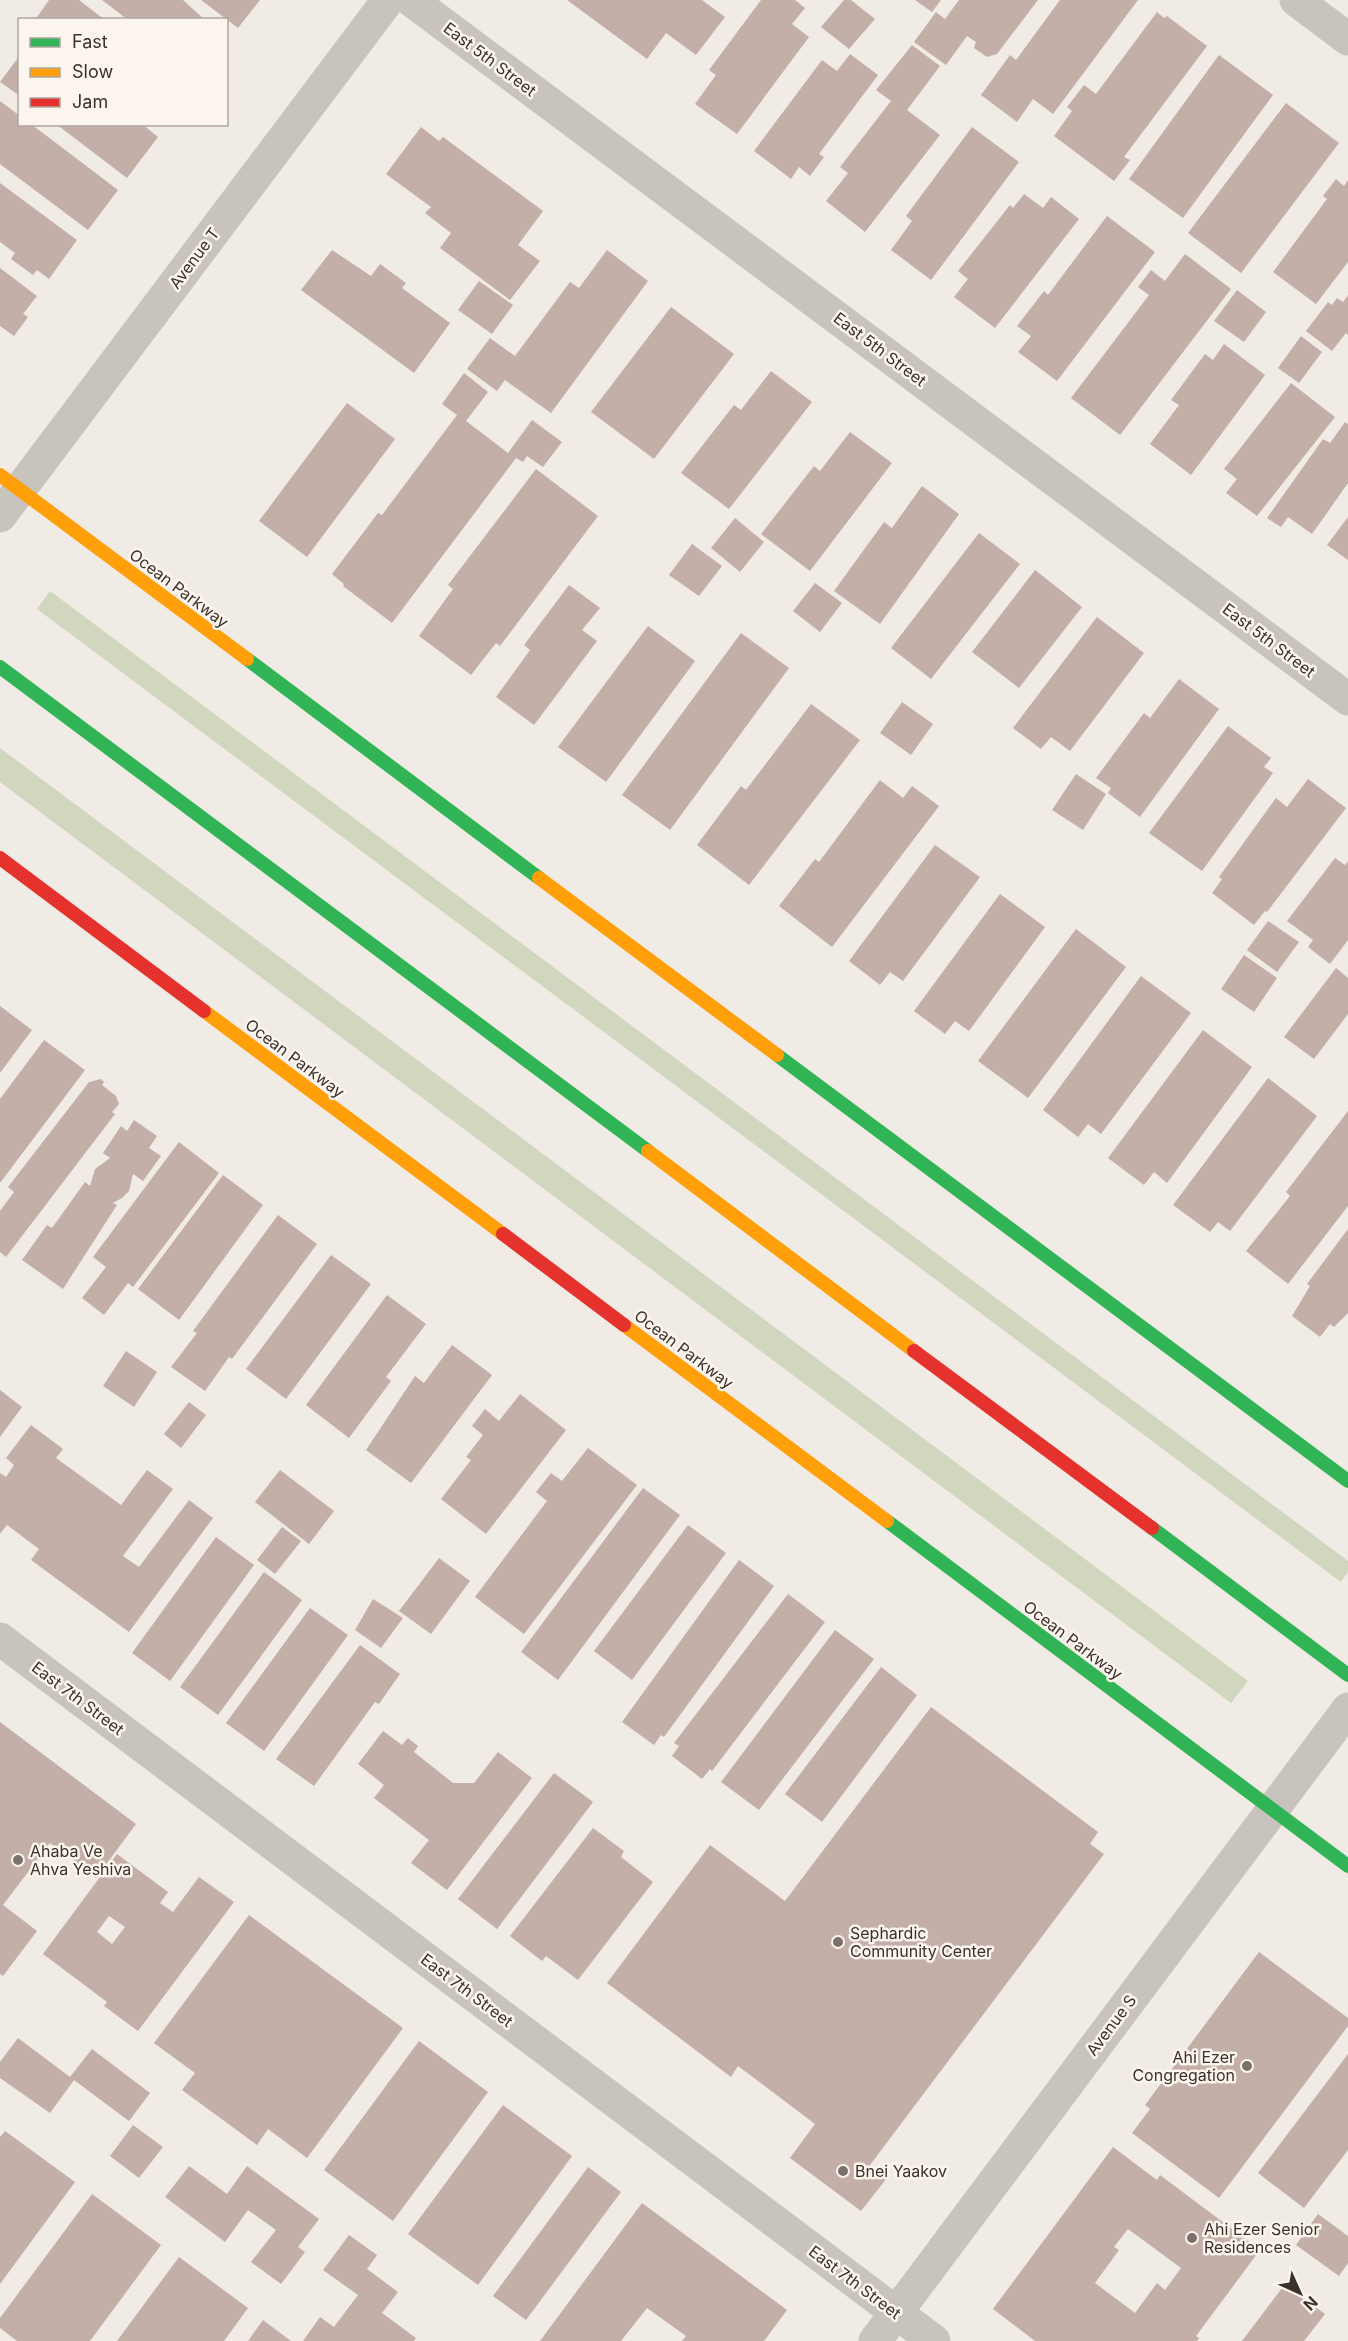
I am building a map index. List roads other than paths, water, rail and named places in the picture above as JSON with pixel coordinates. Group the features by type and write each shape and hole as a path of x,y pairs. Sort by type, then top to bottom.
{"street":[{"name":"Avenue T","path":"0,516 10,483 388,0"},
{"name":"East 5th Street","path":"411,0 1348,699"},
{"path":"1296,0 1348,39"},
{"name":"Ocean Parkway","path":"10,483 1348,1480"},
{"path":"0,667 1348,1675"},
{"name":"Ocean Parkway","path":"0,858 1348,1866"},
{"name":"East 7th Street","path":"0,1639 934,2341"},
{"name":"Avenue S","path":"875,2341 1348,1709"}],"place":[{"name":"Ahaba Ve Ahva Yeshiva","path":"18,1860"},
{"name":"Sephardic Community Center","path":"838,1942"},
{"name":"Ahi Ezer Congregation","path":"1247,2066"},
{"name":"Bnei Yaakov","path":"843,2171"},
{"name":"Ahi Ezer Senior Residences","path":"1192,2238"}]}
